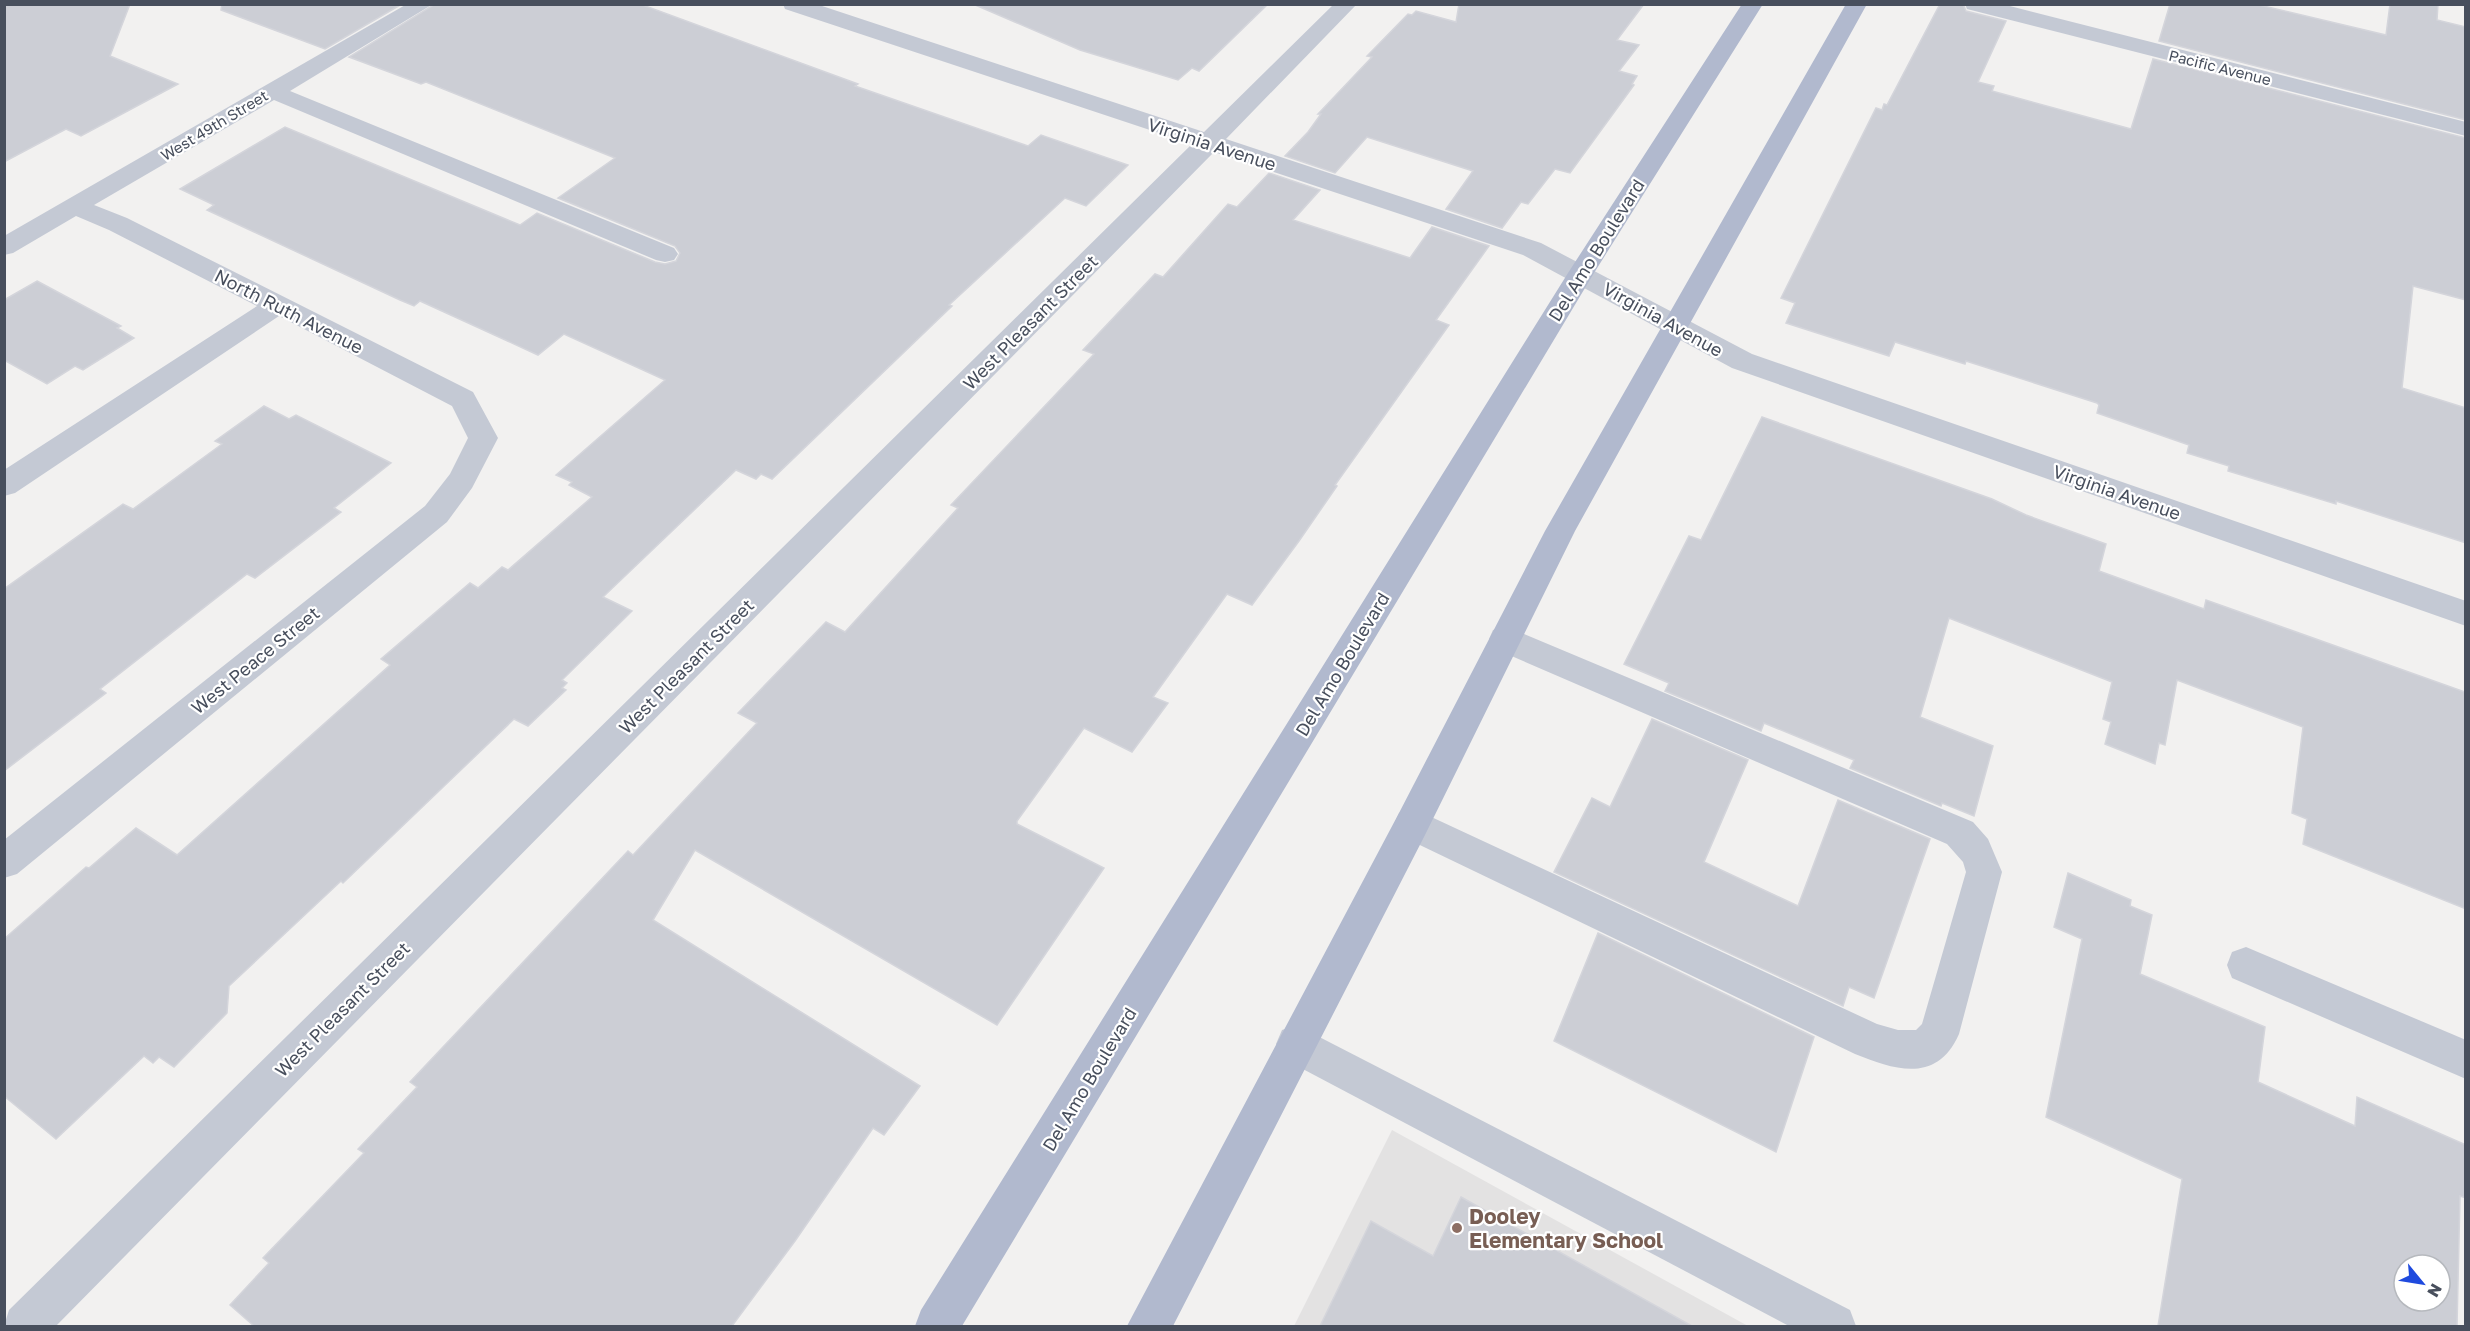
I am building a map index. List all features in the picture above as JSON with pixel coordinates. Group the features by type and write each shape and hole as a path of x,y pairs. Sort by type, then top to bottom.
{"main road":[{"name":"Del Amo Boulevard","path":"937,1326 1581,273 1752,4"},
{"path":"1149,1326 1412,824 1560,531 1857,4"}],"street":[{"name":"West 49th Street","path":"4,247 423,4"},
{"name":"Virginia Avenue","path":"792,4 1532,249 1581,273 1674,326 1742,361 2466,614"},
{"name":"West Pleasant Street","path":"25,1326 1347,4"},
{"name":"Pacific Avenue","path":"1975,4 2466,129"},
{"path":"271,91 665,254"},
{"name":"North Ruth Avenue","path":"75,207 118,224 463,399 483,438"},
{"path":"4,486 277,305"},
{"name":"West Peace Street","path":"4,862 436,514 461,480 483,438"},
{"path":"1412,824 1869,1040 1891,1048 1923,1050 1933,1045 1939,1034 1984,872 1980,856 1971,843 1960,833 1505,639"},
{"path":"2246,965 2466,1060"},
{"path":"1296,1044 1834,1326"}],"shaded area":[{"name":"Dooley Elementary School","path":"1392,1130 1748,1326 1294,1326"}],"building":[{"path":"4,4 130,4 110,56 178,84 81,136 66,129 4,162"},
{"path":"222,4 402,4 325,49 221,10"},
{"path":"435,4 640,4 858,84 855,86 1028,146 1041,135 1128,165 1086,206 1065,198 949,305 952,306 772,479 761,474 756,479 736,470 603,597 632,611 562,680 567,683 562,688 566,690 528,726 514,719 343,883 341,881 229,986 227,1013 174,1067 159,1057 153,1063 144,1056 56,1139 4,1096 4,939 86,867 89,868 136,828 177,855 390,665 381,659 470,583 478,588 502,567 508,570 592,497 569,485 572,482 556,475 665,380 564,334 538,355 420,301 414,306 400,300 207,210 214,205 180,189 285,127 520,225 537,213 655,262 665,264 676,261 680,253 675,246 558,198 615,158 426,82 421,84 349,57"},
{"path":"973,4 1268,4 1199,71 1192,68 1178,80 1080,50"},
{"path":"1459,4 1644,4 1617,40 1639,45 1619,71 1637,76 1632,84 1634,85 1570,173 1555,169 1528,204 1521,202 1502,228 1446,209 1473,171 1367,137 1335,173 1285,156 1308,132 1321,114 1318,114 1372,57 1367,56 1408,14 1412,15 1416,11 1456,22"},
{"path":"1940,4 1963,4 1966,11 2006,21 1978,82 1994,86 1992,91 2131,129 2153,59 2466,138 2466,300 2413,286 2402,388 2466,408 2466,543 2336,501 2336,504 2228,471 2229,466 2187,453 2189,445 2097,413 2099,405 2097,403 1966,361 1965,364 1895,342 1889,356 1786,323 1795,303 1781,298 1876,108 1882,110 1884,104 1887,105"},
{"path":"2170,4 2255,4 2386,35 2390,4 2438,4 2437,20 2466,27 2466,120 2159,41"},
{"path":"1269,173 1320,190 1293,220 1410,258 1432,227 1489,246 1436,320 1449,325 1335,485 1337,486 1299,541 1252,605 1227,594 1153,697 1168,703 1132,752 1084,728 1017,821 1017,824 1104,868 997,1025 695,850 653,920 920,1086 884,1135 873,1128 795,1241 732,1326 254,1326 230,1305 269,1263 263,1258 364,1153 358,1149 417,1087 410,1082 628,851 633,855 757,723 738,713 826,622 845,632 958,508 951,505 1094,354 1083,350 1155,274 1163,277 1228,204 1237,207"},
{"path":"37,281 121,326 117,328 134,338 83,370 75,366 47,384 4,360 4,300"},
{"path":"264,406 289,419 296,415 391,463 334,508 341,512 255,578 247,574 100,689 106,693 4,771 4,589 123,504 133,509 222,444 215,441"},
{"path":"1762,417 1992,499 2026,515 2106,544 2099,571 2204,609 2206,600 2465,692 2466,909 2303,844 2307,819 2292,813 2303,727 2177,680 2165,745 2159,743 2155,764 2105,744 2111,722 2103,719 2112,682 1949,618 1920,717 1993,746 1974,816 1942,803 1941,806 1850,768 1854,760 1764,723 1761,731 1665,691 1669,683 1624,664 1689,536 1701,540"},
{"path":"1652,719 1748,760 1704,862 1798,906 1838,800 1930,839 1874,998 1849,987 1843,1006 1554,872 1592,798 1610,807"},
{"path":"2068,873 2131,900 2130,906 2152,915 2140,974 2265,1027 2258,1082 2355,1126 2357,1097 2466,1145 2466,1198 2460,1196 2457,1326 2158,1326 2182,1179 2046,1117 2082,939 2054,927"},
{"path":"1598,933 1814,1037 1776,1152 1554,1041"},
{"path":"1461,1197 1692,1326 1320,1326 1371,1221 1433,1256"}],"place":[{"name":"Dooley Elementary School","path":"1457,1228"}]}
